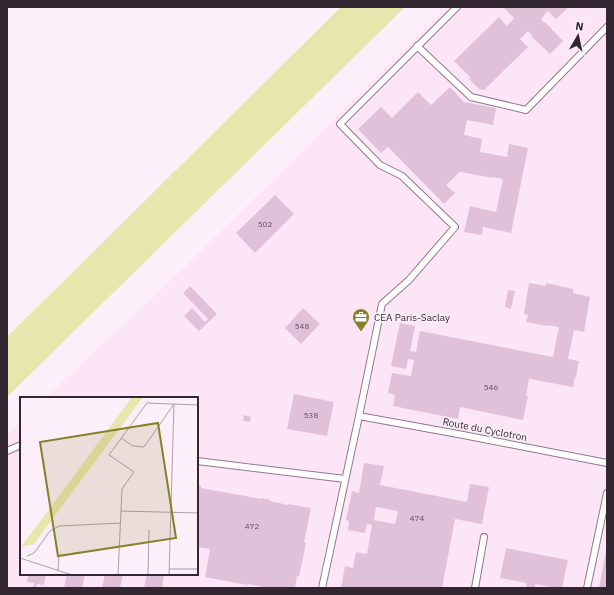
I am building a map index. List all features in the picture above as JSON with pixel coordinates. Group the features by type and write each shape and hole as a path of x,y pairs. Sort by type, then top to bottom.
{"lane":[{"path":"322,588 382,304 409,280 456,227 402,176 380,165 340,124 457,7"},
{"path":"417,46 471,97 526,110 607,27"},
{"name":"Route du Cyclotron","path":"359,416 607,464"},
{"path":"7,451 20,445"},
{"path":"198,461 345,479"},
{"path":"587,588 607,493"},
{"path":"475,588 484,537"}],"shaded area":[{"path":"341,7 405,7 7,397 7,337"},
{"name":"CEA Paris-Saclay","path":"447,7 607,7 607,588 7,588 7,434 20,422 20,575 198,575 198,397 46,397 186,266"}],"building":[{"path":"503,7 569,7 556,19 548,11 541,19 563,41 550,54 531,36 532,35 528,31 520,39 528,47 483,91 469,79 470,77 454,61 499,17 507,26 514,18"},
{"path":"450,87 464,102 496,108 493,125 467,120 464,135 482,139 480,152 507,157 509,144 528,148 511,233 483,227 482,235 464,232 470,206 496,212 503,179 460,172 446,185 455,193 444,204 388,147 381,153 358,129 381,107 392,118 418,92 431,105"},
{"path":"275,195 294,214 255,253 236,233"},
{"path":"529,283 545,286 546,283 573,289 573,293 590,297 584,332 574,330 568,359 579,361 573,387 529,379 526,396 528,396 523,420 460,407 458,419 393,406 395,395 388,393 392,373 411,376 414,360 408,359 406,369 391,366 400,323 415,326 410,351 416,352 420,331 553,357 559,327 526,322 528,315 524,314"},
{"path":"190,286 217,314 199,331 184,316 192,308 205,322 208,319 183,293"},
{"path":"508,290 515,291 511,309 505,307"},
{"path":"303,308 320,324 301,344 285,328"},
{"path":"294,394 334,402 327,436 287,429"},
{"path":"244,415 251,417 250,422 243,421"},
{"path":"364,463 384,466 380,485 467,502 470,484 489,487 482,524 455,519 442,588 341,588 345,566 353,568 356,552 367,554 372,525 367,524 365,533 348,530 349,521 346,520 352,491 359,493","holes":["376,507 398,511 395,524 374,520"]},
{"path":"198,485 201,486 201,488 311,508 304,543 306,543 299,577 297,576 295,588 263,588 264,587 205,577 210,549 198,547"},
{"path":"506,548 568,560 562,588 535,584 535,588 526,588 527,583 500,578"},
{"path":"606,551 607,588 599,588"},
{"path":"29,575 46,575 44,585 37,584 36,588 33,588 34,583 27,582"},
{"path":"67,575 85,575 82,588 64,588"},
{"path":"105,575 123,575 120,588 102,588"},
{"path":"147,575 164,575 162,588 144,588"}],"place":[{"name":"CEA Paris-Saclay","path":"361,332"}]}
